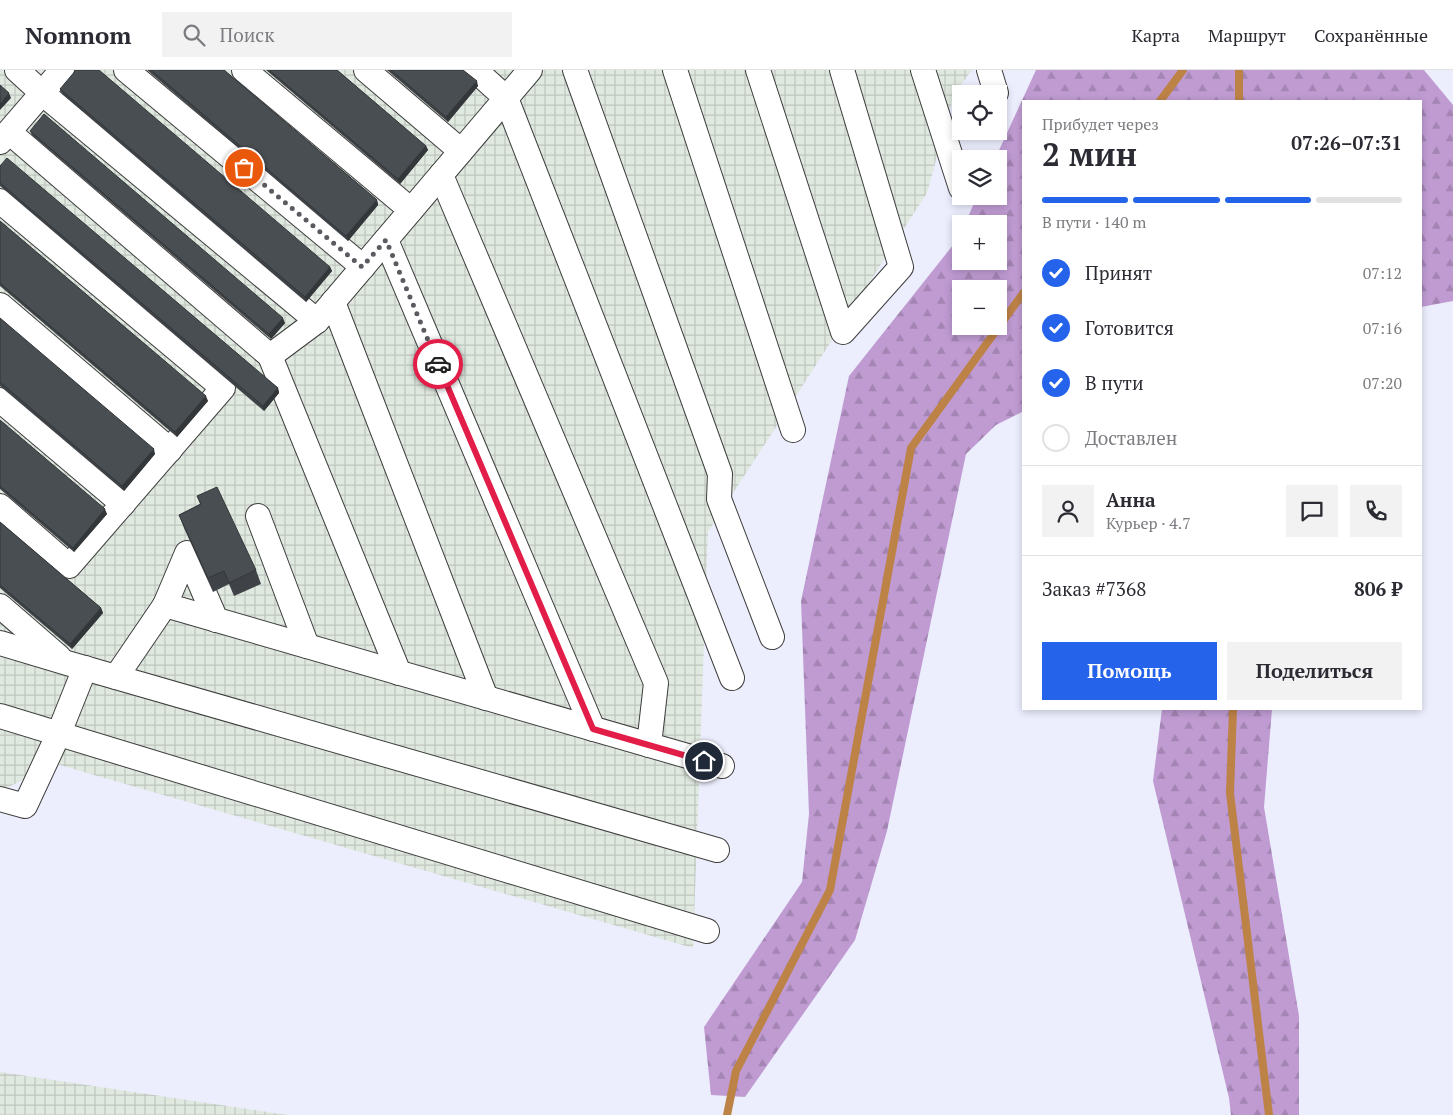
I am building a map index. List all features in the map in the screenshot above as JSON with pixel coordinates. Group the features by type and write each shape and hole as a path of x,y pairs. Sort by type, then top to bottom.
{"lane":[{"path":"17,70 42,93 317,321"},
{"path":"62,70 4,137 270,356 399,673"},
{"path":"126,70 362,267"},
{"path":"244,70 411,210"},
{"path":"366,70 461,151"},
{"path":"475,70 506,98 732,678"},
{"path":"270,356 317,321 530,70"},
{"path":"575,70 720,474 719,499 772,637"},
{"path":"675,70 793,430"},
{"path":"758,70 843,332 902,267 842,70"},
{"path":"923,70 952,160"},
{"path":"989,70 994,85"},
{"path":"441,175 656,683 649,745"},
{"path":"0,200 223,388 69,566 0,506"},
{"path":"386,240 593,729"},
{"path":"333,302 486,698"},
{"path":"0,304 170,450"},
{"path":"0,400 123,504"},
{"path":"258,516 307,646"},
{"path":"116,677 165,605 187,553 216,620"},
{"path":"165,605 722,766"},
{"path":"0,606 76,666"},
{"path":"0,643 717,850"},
{"path":"0,799 26,806 59,733 76,666"},
{"path":"0,716 707,931"}],"shaded area":[{"path":"0,70 972,70 961,85 952,85 952,101 927,193 708,532 693,948 56,764 0,791"},
{"path":"0,1072 288,1115 0,1115"}],"green space":[{"path":"1036,70 1424,70 1453,105 1453,301 1422,307 1422,100 1022,100"},
{"path":"1022,100 1022,412 996,425 966,454 887,831 855,940 745,1097 711,1095 704,1027 802,882 809,814 801,601 849,376 952,246 952,270 1007,270 1007,215 969,215 973,205 1007,205 1007,150 999,150 1004,140 1007,140 1007,133"},
{"path":"1162,710 1272,710 1264,807 1299,1016 1299,1115 1231,1115 1229,1098 1153,781"}],"building":[{"path":"76,70 99,70 330,267 305,297 60,89"},
{"path":"151,70 224,70 377,200 346,236"},
{"path":"269,70 337,70 426,146 398,179"},
{"path":"391,70 463,70 477,81 446,117"},
{"path":"0,85 9,93 0,104"},
{"path":"44,114 283,318 269,334 30,131"},
{"path":"7,158 278,388 263,406 0,183 0,166"},
{"path":"0,221 206,396 175,432 0,283"},
{"path":"0,318 154,449 122,486 0,382"},
{"path":"0,420 105,509 73,548 0,486"},
{"path":"217,487 256,570 229,583 224,571 208,578 179,515 201,504 197,496"},
{"path":"0,522 101,608 70,644 0,585"}],"waterway":[{"path":"1161,100 1183,70"},
{"path":"1239,70 1239,100"},
{"path":"727,1115 736,1071 830,890 911,448 1022,295"},
{"path":"1233,710 1230,793 1269,1115"}],"way so far":[{"path":"244,168 362,267 386,240 438,364"}],"route":[{"path":"438,364 593,729 704,761"}]}
